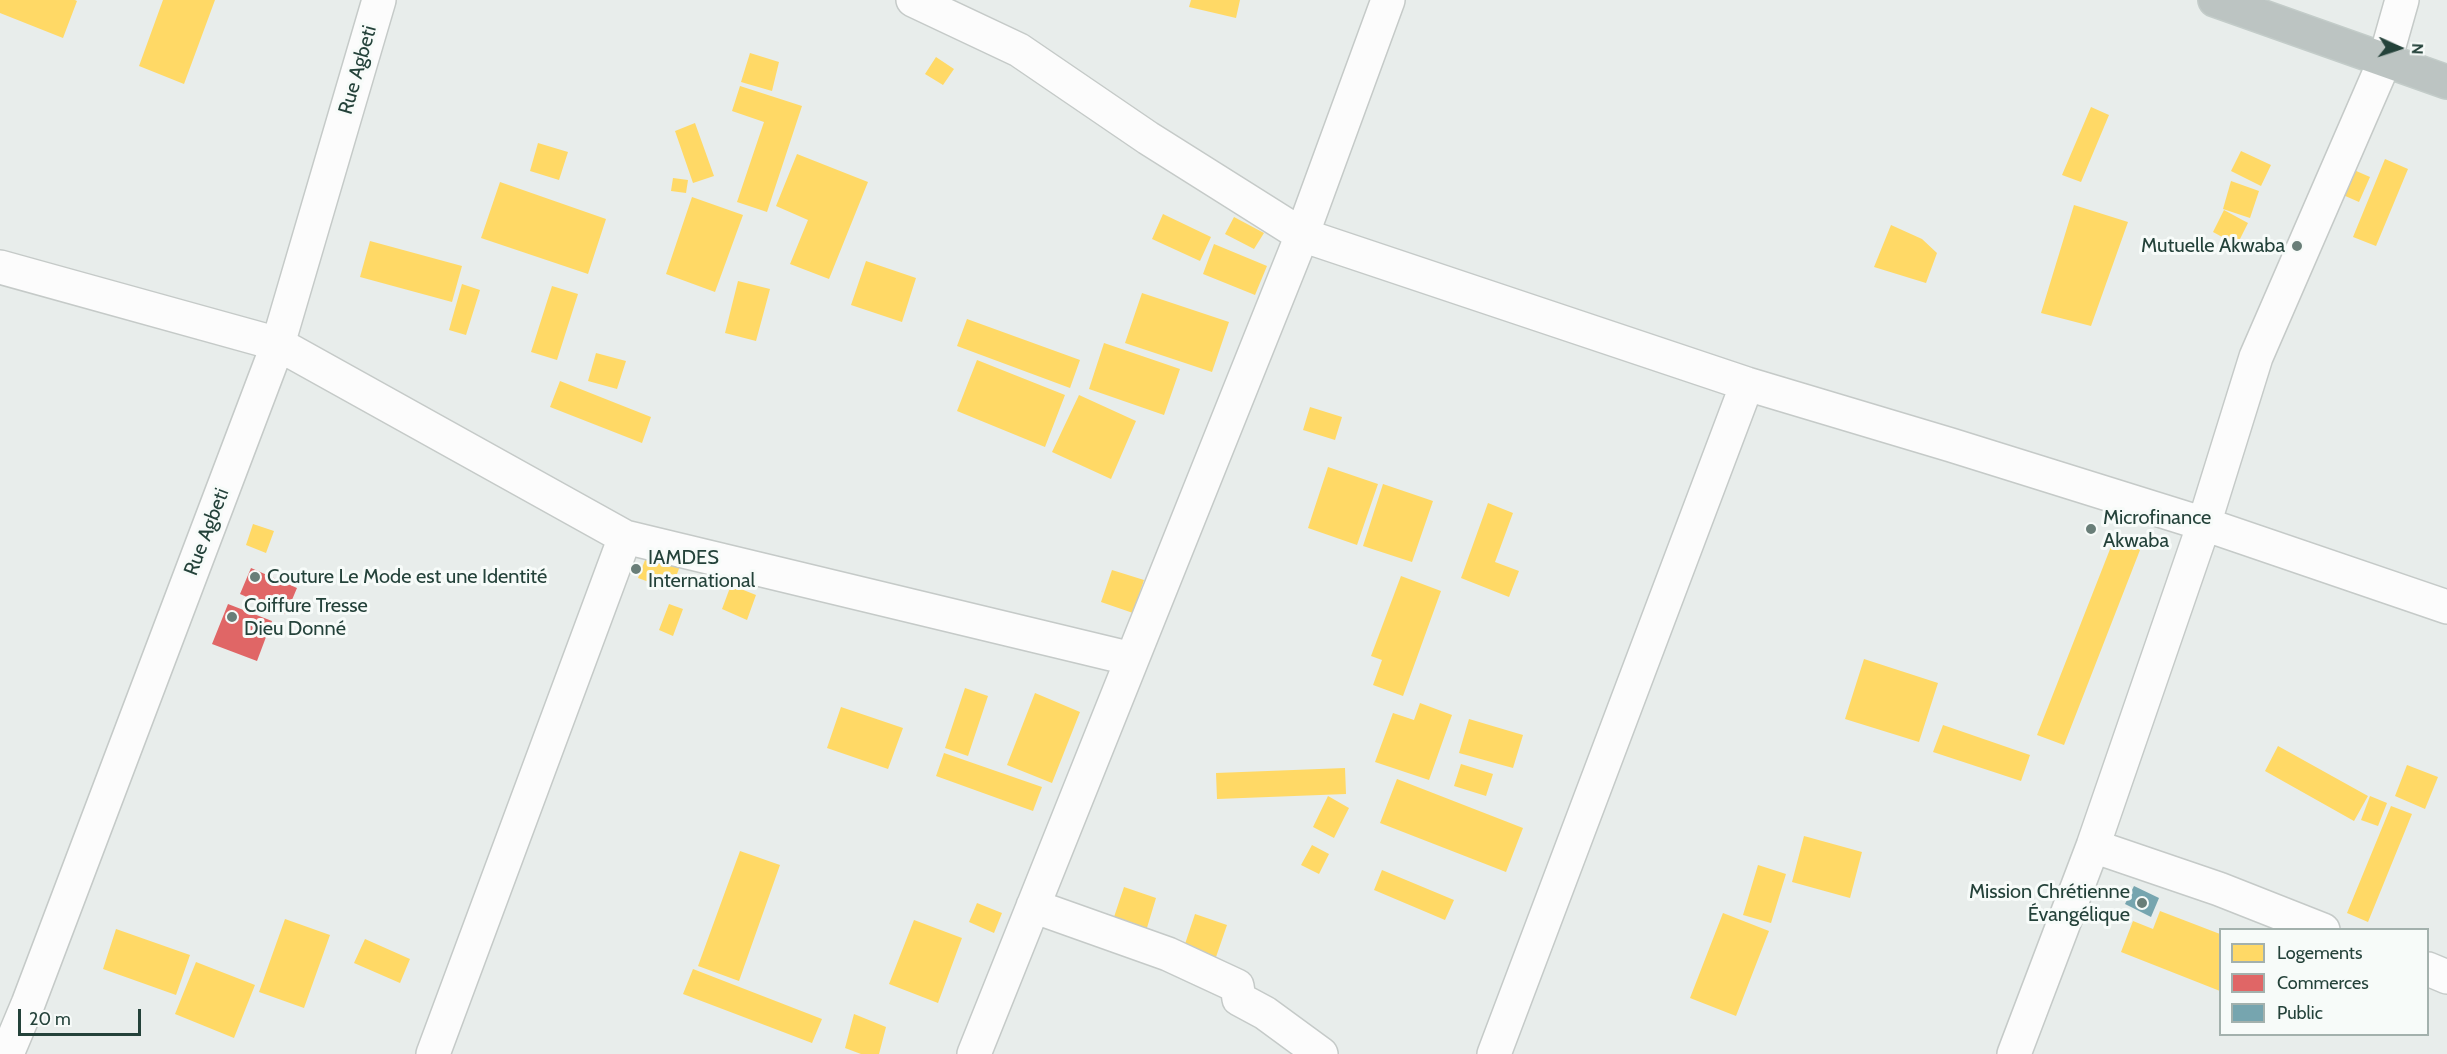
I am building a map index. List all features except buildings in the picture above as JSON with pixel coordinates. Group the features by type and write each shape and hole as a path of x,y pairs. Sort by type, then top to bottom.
{"highway":[{"path":"2215,0 2447,82"}],"street":[{"name":"Rue Agbeti","path":"7,1054 278,344 379,0"},
{"path":"913,0 1019,50 1148,138 1302,235 1747,384 2204,524 2447,607"},
{"path":"974,1054 1302,235 1388,0"},
{"path":"2014,1054 2094,846 2204,524 2256,357 2385,60 2402,0"},
{"path":"0,267 278,344 625,537 1132,659"},
{"path":"1494,1054 1747,384"},
{"path":"433,1054 625,537"},
{"path":"2094,846 2318,928"},
{"path":"1033,906 1168,954 1237,986 1239,999 1265,1013 1321,1054"},
{"path":"2429,970 2447,977"}],"place":[{"name":"Mutuelle Akwaba","path":"2297,246"},
{"name":"Microfinance Akwaba","path":"2091,529"},
{"name":"IAMDES International","path":"636,569"},
{"name":"Couture Le Mode est une Identité","path":"255,577"},
{"name":"Coiffure Tresse Dieu Donné","path":"232,617"},
{"name":"Mission Chrétienne Évangélique","path":"2142,903"}]}
